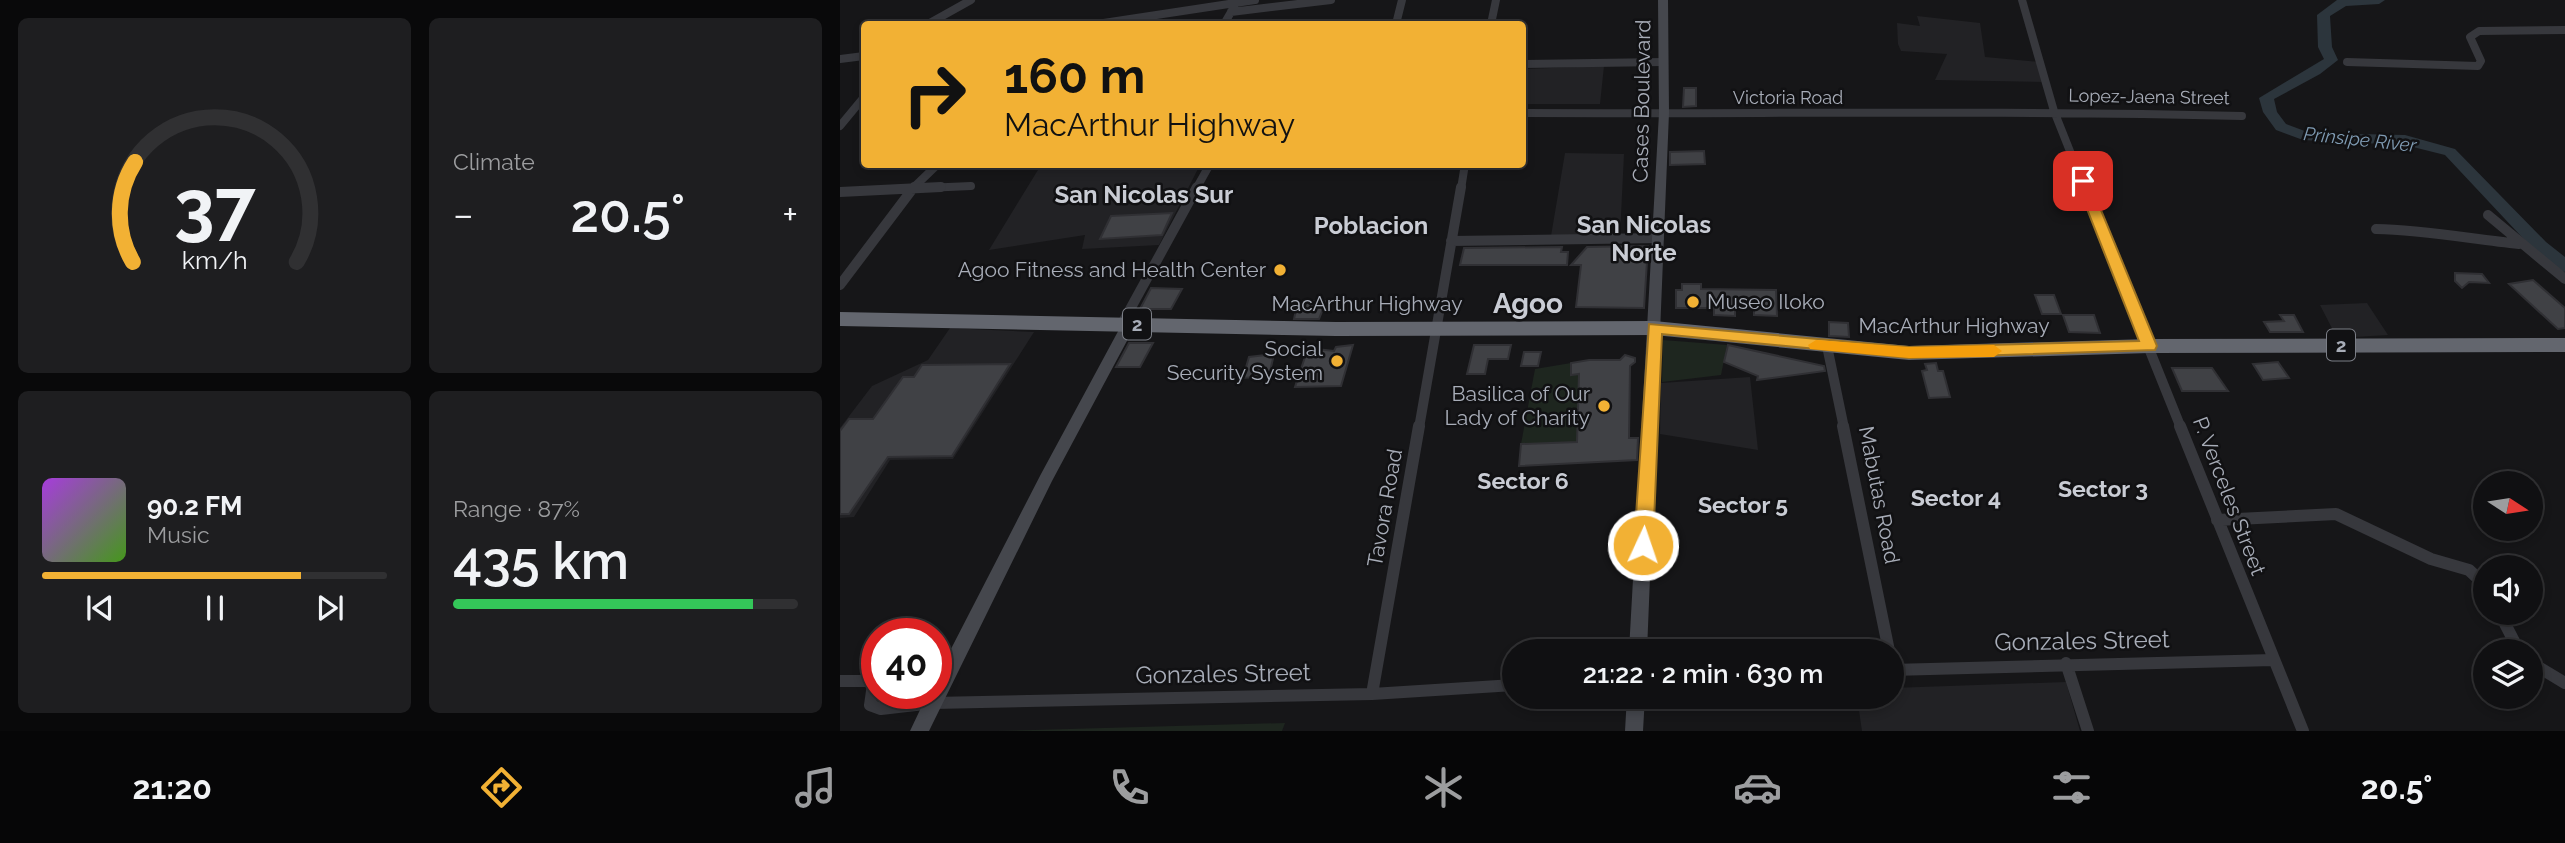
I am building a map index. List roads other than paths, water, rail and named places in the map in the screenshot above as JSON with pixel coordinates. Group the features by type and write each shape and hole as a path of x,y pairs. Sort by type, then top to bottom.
{"highway":[{"name":"MacArthur Highway","path":"840,319 1435,328 1654,328 1909,353 2149,346 2565,345"}],"street":[{"path":"933,21 971,0"},
{"path":"1231,12 1331,0"},
{"path":"1397,21 1402,0"},
{"path":"1492,21 1496,0"},
{"name":"Cases Boulevard","path":"1639,639 1664,113 1663,0"},
{"name":"P. Verceles Street","path":"2022,0 2054,111 2303,731"},
{"path":"1118,21 1253,1"},
{"path":"1226,21 1236,4"},
{"path":"2347,62 2478,66 2481,61 2470,37 2479,31 2565,30"},
{"path":"840,59 861,56"},
{"path":"1526,64 1664,62"},
{"path":"840,125 861,100"},
{"name":"Victoria Road","path":"1526,113 2054,111"},
{"name":"Lopez-Jaena Street","path":"2054,111 2242,116"},
{"path":"840,285 913,188 934,168"},
{"path":"952,665 1208,168"},
{"name":"Tavora Road","path":"1372,694 1464,168"},
{"path":"840,192 971,186"},
{"path":"2488,215 2519,244 2565,279"},
{"path":"2376,229 2416,230 2444,236 2519,244"},
{"path":"1451,241 1659,237"},
{"name":"Mabutas Road","path":"1827,346 1887,639"},
{"path":"2217,520 2336,514 2431,559 2469,570 2473,574"},
{"name":"Gonzales Street","path":"1904,667 2273,660"},
{"path":"2066,663 2088,731"},
{"path":"2543,671 2565,683"},
{"name":"Gonzales Street","path":"840,681 861,681"},
{"name":"Gonzales Street","path":"952,703 1372,694 1502,686"},
{"path":"919,731 930,709"},
{"path":"1634,731 1635,709"}],"waterway":[{"name":"Prinsipe River","path":"2379,0 2343,2 2323,15 2325,47 2331,60 2266,98 2270,112 2281,127 2308,137 2405,140 2450,152 2540,246 2565,266"}],"place":[{"name":"Agoo Fitness and Health Center","path":"1280,270"},
{"name":"Museo Iloko","path":"1693,302"},
{"name":"Social Security System","path":"1337,361"},
{"name":"Basilica of Our Lady of Charity","path":"1604,406"}],"district":[{"name":"San Nicolas Sur","path":"1144,195"},
{"name":"Poblacion","path":"1371,226"},
{"name":"San Nicolas Norte","path":"1644,239"},
{"name":"Agoo","path":"1528,303"},
{"name":"Sector 6","path":"1523,481"},
{"name":"Sector 3","path":"2103,489"},
{"name":"Sector 4","path":"1956,498"},
{"name":"Sector 5","path":"1743,505"}]}
